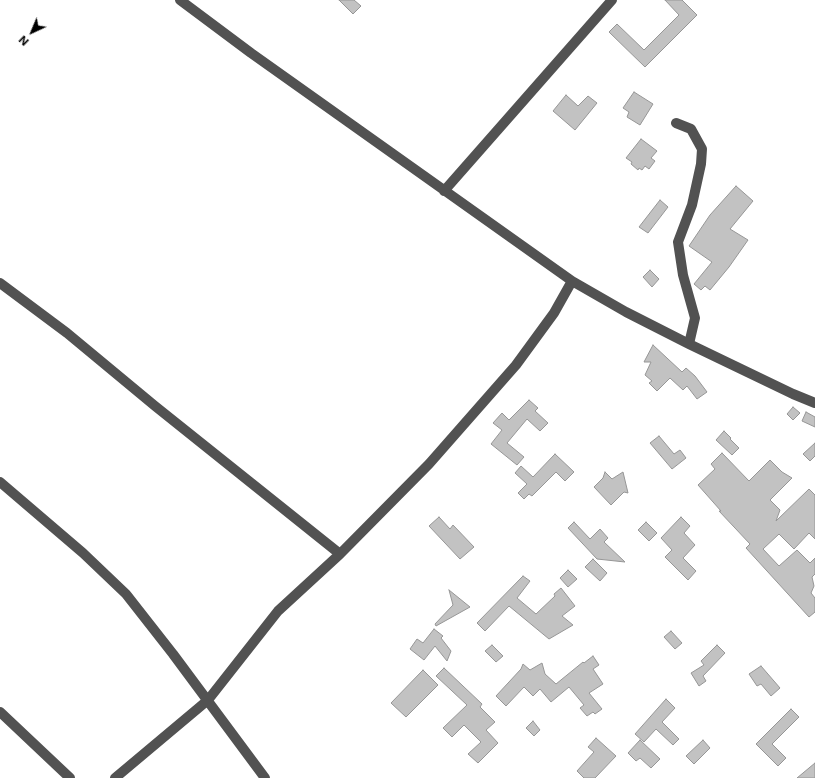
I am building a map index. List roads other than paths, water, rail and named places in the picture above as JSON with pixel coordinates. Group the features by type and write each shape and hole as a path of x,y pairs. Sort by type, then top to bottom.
{"street":[{"path":"180,0 251,53 572,281 626,312 689,344 815,403"},
{"path":"444,191 612,0"},
{"path":"676,122 691,129 702,149 701,164 692,205 678,242 683,275 695,318 689,344"},
{"path":"115,778 208,700 278,611 340,554 429,464 516,365 554,313 572,281"},
{"path":"0,283 67,333 160,411 340,554"},
{"path":"0,482 83,553 126,594 266,778"},
{"path":"0,712 70,778"}]}
